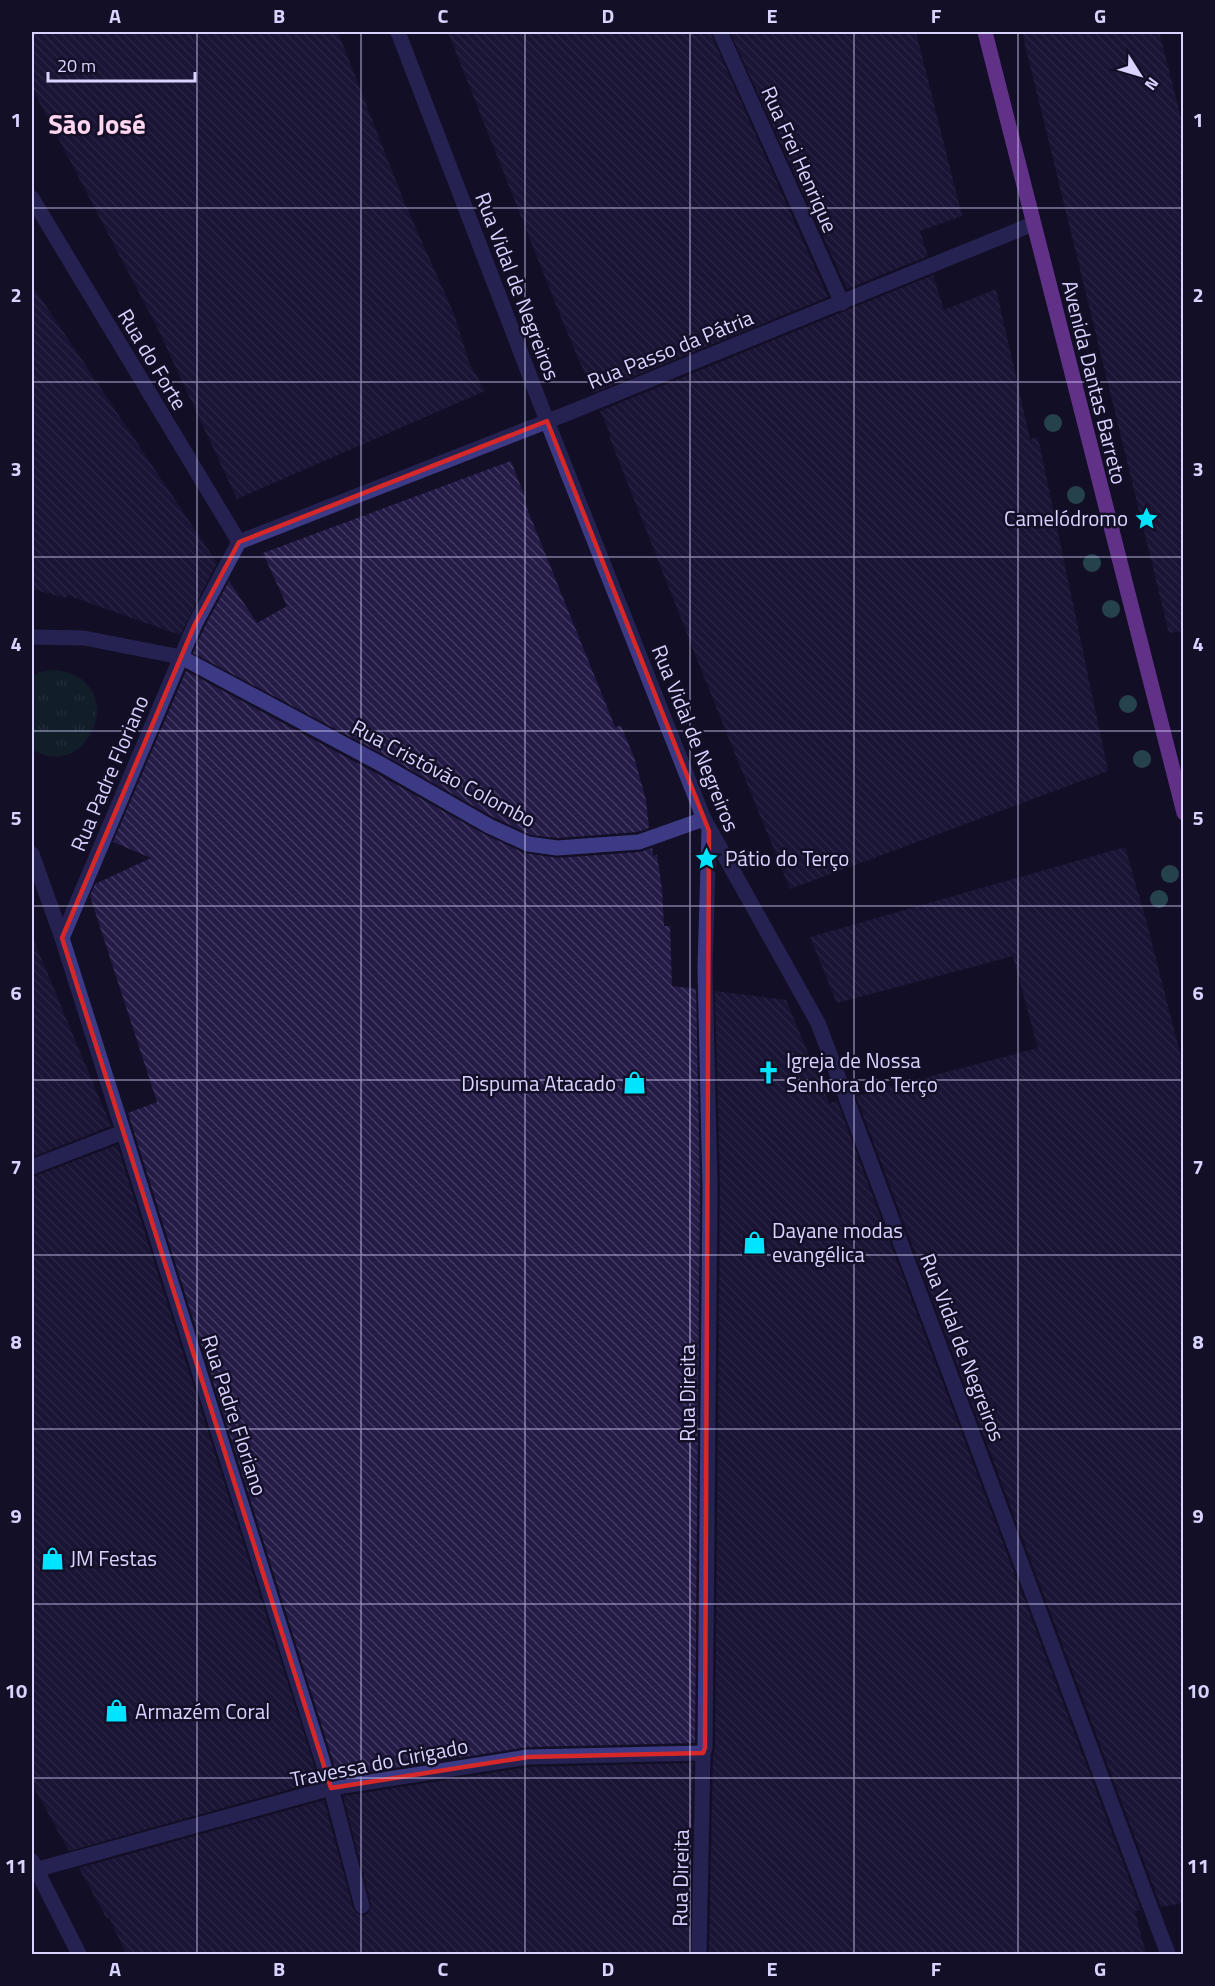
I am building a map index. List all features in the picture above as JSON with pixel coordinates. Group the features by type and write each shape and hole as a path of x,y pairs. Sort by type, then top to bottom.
{"main road":[{"name":"Avenida Dantas Barreto","path":"985,32 1184,813"}],"street":[{"name":"Rua Vidal de Negreiros","path":"399,32 547,421 706,825 818,1023 1168,1954"},
{"name":"Rua Frei Henrique","path":"720,32 842,303"},
{"name":"Rua do Forte","path":"32,198 239,542"},
{"name":"Rua Passo da Pátria","path":"239,542 842,303 1033,224"},
{"name":"Rua Padre Floriano","path":"62,938 195,624 239,542"},
{"name":"Rua Cristóvão Colombo","path":"32,638 84,638 181,657 369,757 489,826 528,844 557,848 639,842 706,825"},
{"name":"Rua Direita","path":"699,1954 703,1753 706,1724 710,1187 705,969 706,825"},
{"name":"Rua Padre Floriano","path":"32,854 62,938 331,1788 362,1906"},
{"path":"32,1167 123,1132"},
{"name":"Travessa do Cirigado","path":"34,1866 331,1788 528,1757 703,1753"},
{"path":"34,1866 79,1954"}],"highlighted area":[{"path":"547,421 709,831 705,1748 703,1753 528,1757 331,1788 62,938 195,624 239,542"}],"green space":[{"path":"54,670 78,677 92,691 97,708 94,726 85,742 71,753 53,757 32,749 32,677 40,672"}],"building":[{"path":"32,32 338,32 403,199 454,314 469,362 485,391 237,499 157,327 32,88"},
{"path":"448,32 710,32 828,297 593,393"},
{"path":"730,32 916,32 962,216 920,231 928,256 847,289"},
{"name":"Camelódromo","path":"1022,32 1159,32 1184,129 1184,631 1169,633"},
{"path":"933,275 944,310 996,289 1030,439 1038,437 1108,771 790,889 600,411"},
{"path":"32,285 217,563 180,635 67,595 66,598 32,589"},
{"path":"511,461 526,500 524,501 615,727 621,726 634,757 646,800 649,828 637,832 557,838 531,835 493,817 384,755 193,653 229,581 257,623 287,606 263,553"},
{"path":"186,671 484,834 524,853 558,858 640,852 652,848 653,856 657,855 664,926 670,926 672,986 696,989 700,1187 695,1743 527,1747 338,1777 128,1113 157,1102 90,896 95,884 151,858 113,842"},
{"path":"1125,847 1184,1069 1184,1903 1161,1907 856,1096 1038,1048 1013,956 837,1003 810,937"},
{"path":"32,936 111,1126 32,1157"},
{"path":"715,991 786,1000 829,1103 837,1101 1141,1910 1135,1911 1146,1954 709,1954 715,1748 720,1187"},
{"path":"117,1145 319,1781 69,1851 32,1784 32,1177"},
{"path":"693,1763 689,1954 126,1954 109,1917 107,1919 79,1868 324,1800 353,1908 356,1913 364,1916 369,1912 371,1904 343,1796 529,1767"}],"place":[{"name":"Camelódromo","path":"1146,518"},
{"name":"Pátio do Terço","path":"707,858"},
{"name":"Igreja de Nossa Senhora do Terço","path":"768,1072"},
{"name":"Dispuma Atacado","path":"634,1083"},
{"name":"Dayane modas evangélica","path":"754,1242"},
{"name":"JM Festas","path":"52,1558"},
{"name":"Armazém Coral","path":"117,1711"}],"district":[{"name":"São José","path":"97,123"}]}
